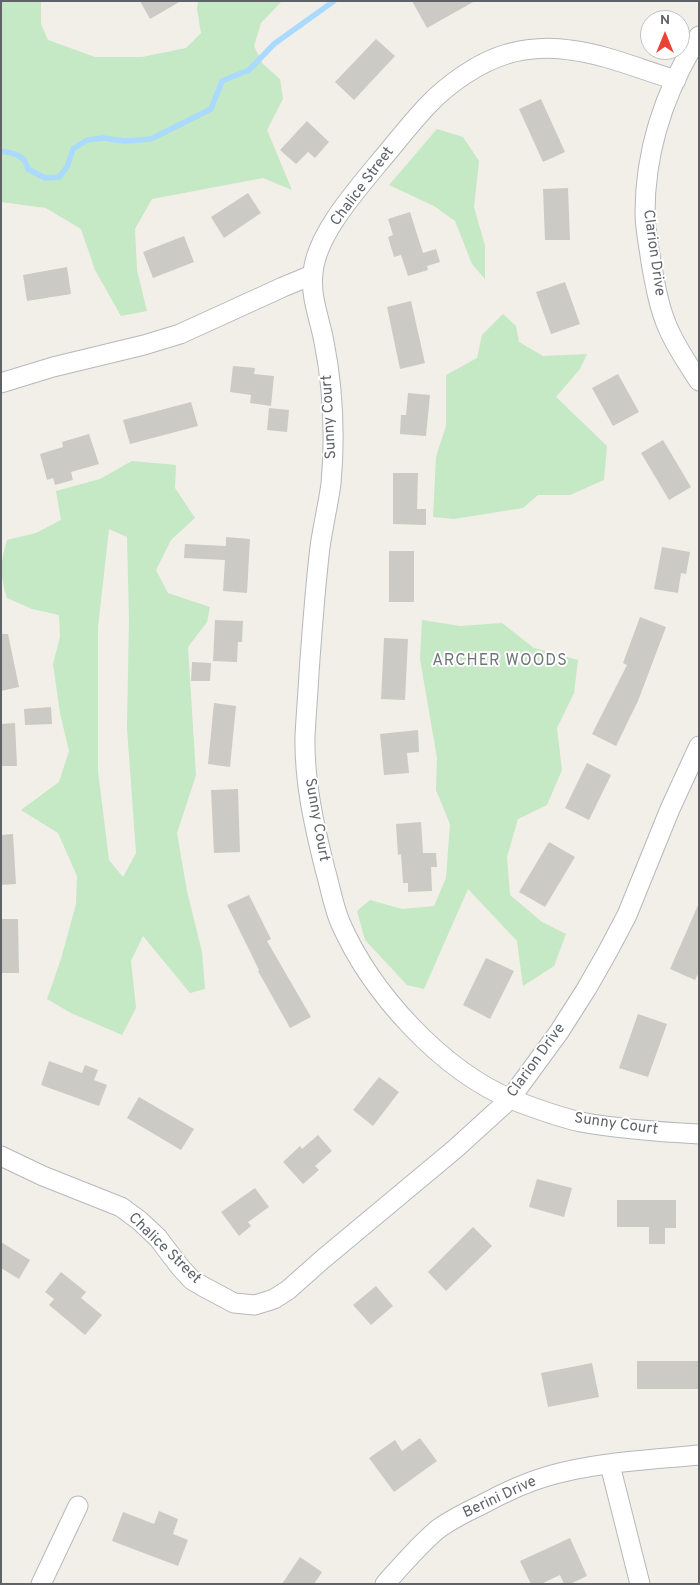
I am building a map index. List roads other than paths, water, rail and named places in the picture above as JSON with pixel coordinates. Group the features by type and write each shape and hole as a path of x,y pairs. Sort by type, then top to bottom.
{"street":[{"name":"Clarion Drive","path":"699,36 676,80 662,113 653,143 645,214 653,274 665,319 678,348 699,381"},
{"name":"Chalice Street","path":"312,275 314,262 321,244 360,186 428,105 452,83 491,60 510,52 541,49 570,50 605,58 676,80"},
{"path":"1,383 53,367 144,346 180,334 312,275"},
{"name":"Sunny Court","path":"312,275 313,296 324,342 330,386 333,450 331,486 321,542 313,612 305,738 310,799 318,843 341,922 369,974 385,997 415,1030 469,1077 510,1099 579,1122 667,1133 699,1134"},
{"name":"Clarion Drive","path":"274,1299 288,1290 322,1259 455,1149 510,1099 558,1032 587,988 608,951 627,915 670,809 699,746"},
{"name":"Chalice Street","path":"1,1156 43,1176 121,1207 152,1232 192,1280 234,1303 255,1305 274,1299"},
{"name":"Berini Drive","path":"385,1584 405,1561 436,1531 450,1521 507,1491 547,1476 610,1465 699,1455"},
{"path":"610,1465 640,1584"},
{"path":"45,1583 78,1506"}],"waterway":[{"path":"1,151 22,158 27,164 28,169 45,178 59,177 67,167 73,149 87,140 103,138 124,141 151,139 211,109 222,81 249,70 274,44 334,1"}],"district":[{"name":"ARCHER WOODS","path":"500,662"}]}
